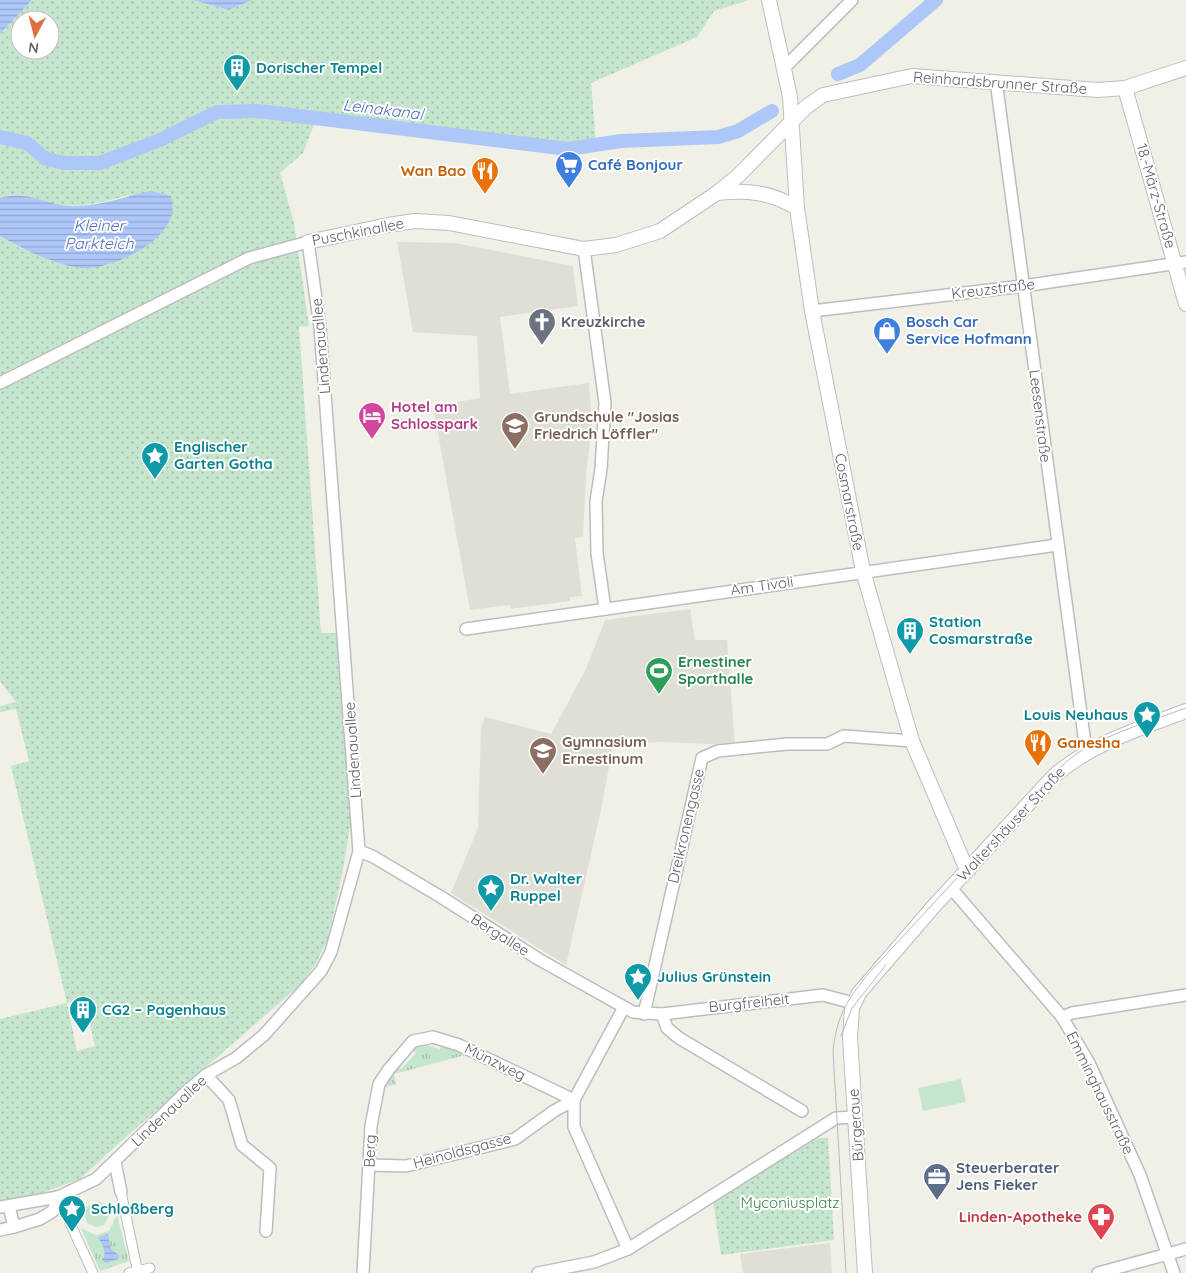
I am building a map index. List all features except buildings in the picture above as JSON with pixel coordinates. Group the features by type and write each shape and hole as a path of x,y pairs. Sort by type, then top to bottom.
{"street":[{"name":"Cosmarstraße","path":"770,0 785,67 792,120 796,208 812,312 863,571 912,741 964,863 969,869"},
{"path":"785,67 852,0"},
{"name":"Reinhardsbrunner Straße","path":"792,120 823,95 878,82 926,76 1098,90 1125,88 1186,68"},
{"name":"Leesenstraße","path":"996,81 1086,751"},
{"name":"18.-März-Straße","path":"1125,88 1180,263 1186,304"},
{"name":"Puschkinallee","path":"0,384 249,258 308,242 388,225 422,222 449,223 584,248 616,245 649,236 669,226 738,176 792,120"},
{"path":"717,193 760,193 773,196 796,208"},
{"name":"Lindenauallee","path":"5,1206 58,1197 86,1186 115,1162 175,1101 206,1076 236,1058 264,1035 321,971 331,952 338,931 359,851 320,327 308,242"},
{"path":"584,248 605,403 602,469 596,501 597,553 605,610"},
{"name":"Kreuzstraße","path":"812,312 1023,286 1180,263"},
{"name":"Am Tivoli","path":"466,629 863,571 1057,545"},
{"name":"Waltershäuser Straße","path":"868,981 1054,776 1086,751 1186,711"},
{"name":"Dreikronengasse","path":"644,1014 702,758 718,751 787,744 827,744 844,736 912,741"},
{"name":"Bergallee","path":"359,851 379,860 504,939 623,1009 644,1014"},
{"name":"Emminghausstraße","path":"951,888 1062,1017 1089,1063 1140,1175 1174,1273"},
{"name":"Bürgeraue","path":"865,1273 850,1024 853,1003 868,981"},
{"name":"Burgfreiheit","path":"644,1014 662,1014 823,995 853,1003"},
{"path":"1062,1017 1072,1013 1186,995"},
{"path":"623,1009 574,1100 574,1126 628,1249"},
{"path":"662,1014 667,1028 679,1038 802,1111"},
{"name":"Münzweg","path":"413,1041 433,1037 459,1045 574,1100"},
{"name":"Berg","path":"363,1273 371,1126 379,1084 413,1041"},
{"path":"206,1076 229,1100 242,1145 270,1168 266,1231"},
{"name":"Heinoldsgasse","path":"370,1165 406,1166 515,1139 554,1111 574,1100"},
{"path":"541,1273 594,1262 628,1249 836,1118 855,1116"},
{"path":"115,1162 135,1272 150,1268"},
{"path":"58,1197 93,1273"},
{"path":"0,1230 40,1219 53,1210 58,1197"},
{"path":"5,1206 14,1227"},
{"path":"1098,1273 1186,1249"}],"shaded area":[{"name":"Grundschule \"Josias Friedrich Löffler\"","path":"397,242 455,243 573,266 578,306 500,317 510,394 589,383 592,425 586,475 583,537 575,538 582,596 570,597 570,601 511,609 510,605 470,610 433,406 480,398 477,336 413,332"},
{"name":"Gymnasium Ernestinum","path":"690,609 695,640 727,640 735,745 662,742 613,744 602,805 566,965 451,893 478,828 481,728 485,717 551,734 586,669 605,620"},
{"path":"830,1243 832,1273 743,1273 740,1254"}],"green space":[{"name":"Englischer Garten Gotha","path":"32,0 193,0 229,10 252,0 749,0 714,11 697,37 591,83 596,144 527,140 319,112 303,153 280,173 294,223 309,326 299,327 321,633 336,633 351,821 328,939 315,965 301,984 80,1179 36,1195 0,1201 0,1019 67,1003 11,766 29,761 16,709 0,712 0,706 16,702 0,681 0,236 20,248 82,268 107,265 130,255 129,195 75,206 56,205 22,195 0,198 0,34 10,23 10,60 60,60 60,10 23,10","holes":["84,999 95,1046 77,1051 67,1003"]},
{"path":"419,1043 440,1049 442,1045 469,1054 394,1074 396,1084 386,1087 396,1066 401,1069 416,1053 412,1049"},
{"path":"961,1079 966,1102 923,1111 918,1088"},
{"name":"Myconiusplatz","path":"819,1138 828,1138 834,1240 721,1255 713,1200"},
{"path":"98,1201 106,1205 110,1213 104,1225 96,1227 87,1223 84,1215 86,1207"},
{"path":"117,1215 129,1261 100,1271 81,1228 96,1235 109,1231"}],"water":[{"path":"0,0 32,0 23,10 10,10 10,23 0,34"},
{"path":"193,0 252,0 229,10"},
{"name":"Kleiner Parkteich","path":"151,191 171,196 172,215 167,226 158,236 134,254 107,265 81,268 61,264 29,251 0,236 0,198 20,195 67,206 78,206 106,202"},
{"path":"108,1234 111,1249 120,1256 118,1259 106,1263 102,1260 104,1257 103,1245 98,1237"}],"waterway":[{"name":"Leinakanal","path":"838,74 860,65 936,0"},
{"name":"Leinakanal","path":"0,137 27,143 46,159 64,163 100,163 160,140 217,112 258,111 568,149 621,141 718,137 738,131 772,111"}],"tram line":[{"path":"846,1273 833,1051 837,1027 849,1000 869,973 1053,774 1073,756 1110,736 1186,708"},
{"path":"841,1036 852,1008 886,965"}],"place":[{"name":"Dorischer Tempel","path":"237,92"},
{"name":"Café Bonjour","path":"569,189"},
{"name":"Wan Bao","path":"485,195"},
{"name":"Kreuzkirche","path":"542,346"},
{"name":"Bosch Car Service Hofmann","path":"887,355"},
{"name":"Hotel am Schlosspark","path":"372,440"},
{"name":"Grundschule \"Josias Friedrich Löffler\"","path":"515,450"},
{"name":"Englischer Garten Gotha","path":"155,480"},
{"name":"Station Cosmarstraße","path":"910,655"},
{"name":"Ernestiner Sporthalle","path":"659,695"},
{"name":"Louis Neuhaus","path":"1147,739"},
{"name":"Ganesha","path":"1038,767"},
{"name":"Gymnasium Ernestinum","path":"543,775"},
{"name":"Dr. Walter Ruppel","path":"491,912"},
{"name":"Julius Grünstein","path":"638,1001"},
{"name":"CG2 – Pagenhaus","path":"83,1034"},
{"name":"Steuerberater Jens Fieker","path":"937,1201"},
{"name":"Schloßberg","path":"72,1233"},
{"name":"Linden-Apotheke","path":"1101,1241"}]}
